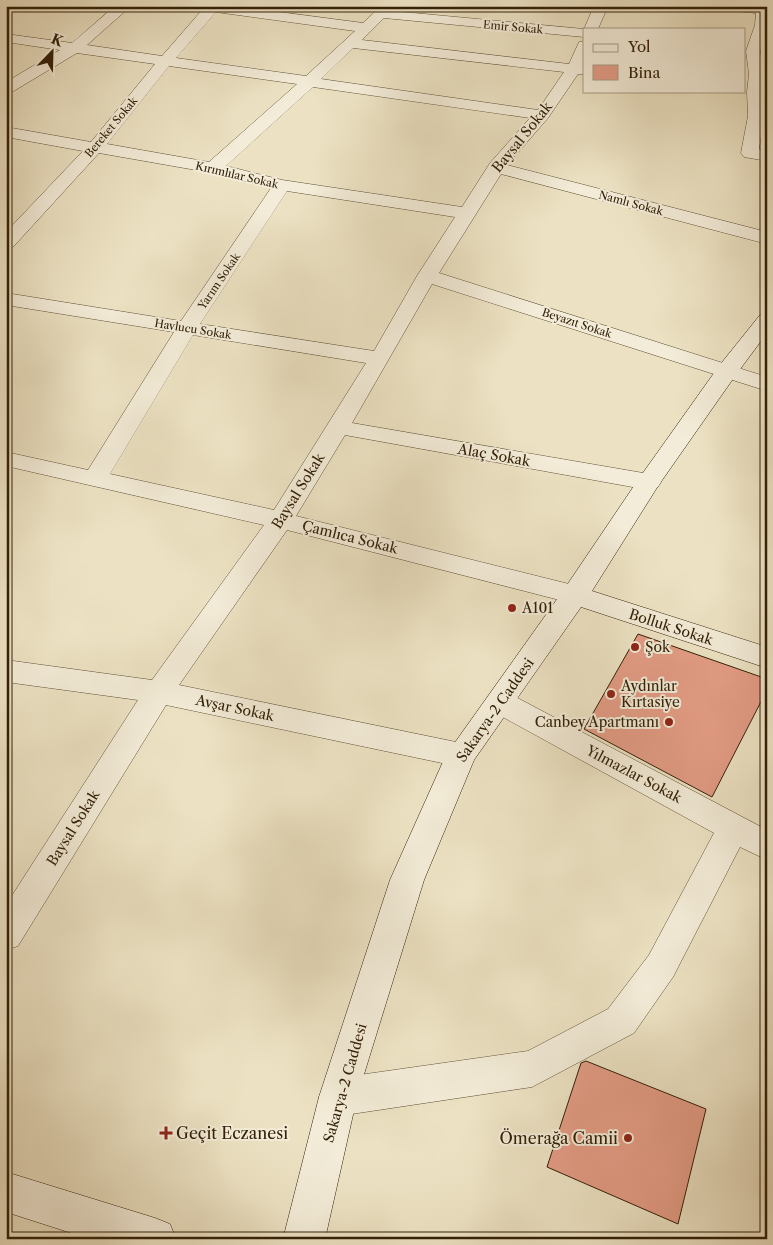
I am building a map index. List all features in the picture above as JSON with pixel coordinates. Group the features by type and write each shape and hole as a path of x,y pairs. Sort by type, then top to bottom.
{"street":[{"path":"6,89 76,47 124,6"},
{"path":"591,28 601,6"},
{"path":"725,6 765,8 755,51 757,74 750,91 762,116 759,154"},
{"path":"207,7 368,28"},
{"name":"Bereket Sokak","path":"6,243 96,147 207,7"},
{"path":"213,168 368,28 385,10"},
{"name":"Emir Sokak","path":"385,10 583,33"},
{"path":"6,38 542,115"},
{"path":"350,43 579,69"},
{"name":"Baysal Sokak","path":"6,935 159,692 281,520 380,359 427,276 496,167 579,69 583,50"},
{"name":"Kırımlılar Sokak","path":"6,132 213,168 282,185 468,213"},
{"name":"Namlı Sokak","path":"496,167 767,238"},
{"name":"Yarım Sokak","path":"94,480 187,328 282,185"},
{"name":"Beyazıt Sokak","path":"427,276 767,384"},
{"name":"Havlucu Sokak","path":"6,299 380,359"},
{"name":"Sakarya-2 Caddesi","path":"304,1239 338,1097 407,880 462,755 575,595 649,482 726,371 767,319"},
{"name":"Alaç Sokak","path":"338,427 649,482"},
{"name":"Çamlıca Sokak","path":"6,459 281,520 575,595"},
{"name":"Bolluk Sokak","path":"575,595 767,658"},
{"name":"Avşar Sokak","path":"6,671 159,692 462,755"},
{"name":"Yılmazlar Sokak","path":"500,702 767,846"},
{"path":"338,1097 532,1069 622,1021 661,966 734,827"},
{"path":"6,1192 155,1239"}],"building":[{"name":"Canbey Apartmanı","path":"638,634 767,679 767,690 712,797 584,729"},
{"name":"Ömerağa Camii","path":"586,1061 706,1109 678,1224 547,1167 581,1063"}],"place":[{"name":"A101","path":"512,608"},
{"name":"Şok","path":"635,647"},
{"name":"Aydınlar Kırtasiye","path":"611,694"},
{"name":"Canbey Apartmanı","path":"669,722"},
{"name":"Geçit Eczanesi","path":"166,1133"},
{"name":"Ömerağa Camii","path":"628,1138"}]}
